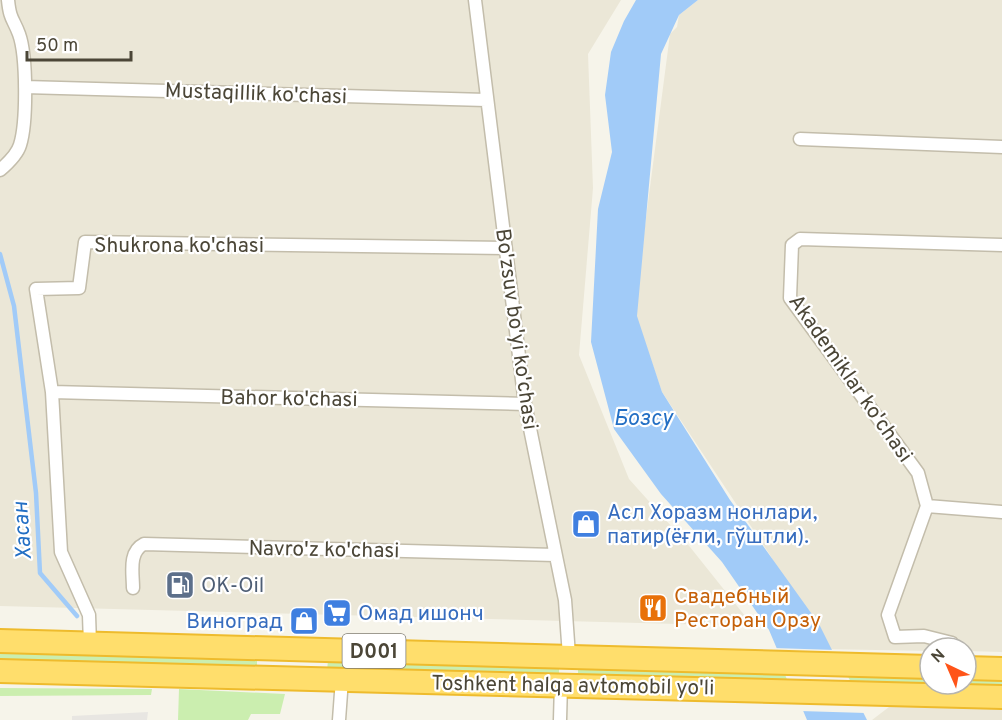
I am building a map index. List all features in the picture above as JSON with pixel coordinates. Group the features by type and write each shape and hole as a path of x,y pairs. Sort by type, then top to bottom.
{"highway":[{"name":"Toshkent halqa avtomobil yo'li","path":"0,641 749,660 918,667"},
{"path":"296,649 296,678"},
{"path":"978,668 1002,669"},
{"name":"Toshkent halqa avtomobil yo'li","path":"0,671 1002,697"}],"street":[{"path":"0,170 9,163 20,146 25,87 19,35 10,20 8,0"},
{"name":"Bo'zsuv bo'yi ko'chasi","path":"475,0 525,404 565,600 569,656"},
{"name":"Mustaqillik ko'chasi","path":"25,87 486,100"},
{"path":"800,139 1002,147"},
{"name":"Akademiklar ko'chasi","path":"927,506 918,473 790,298 792,245 800,239 1002,245"},
{"name":"Shukrona ko'chasi","path":"90,644 89,615 61,552 52,392 36,289 79,288 85,242 505,248"},
{"name":"Bahor ko'chasi","path":"52,392 525,404"},
{"path":"918,636 895,637 888,615 927,506 1002,512"},
{"name":"Navro'z ko'chasi","path":"133,588 133,554 144,544 555,555"},
{"path":"339,720 342,679"},
{"path":"560,720 561,684"}],"shaded area":[{"path":"0,0 621,0 588,54 593,188 579,355 629,479 690,547 753,626 0,606"},
{"path":"698,0 1002,0 1002,652 978,651 978,636 918,636 918,651 822,649 770,555 662,392 634,310 670,34 677,27 679,15"},
{"path":"906,694 1002,697 1002,720 872,720"},
{"path":"148,712 147,720 72,720 72,716"}],"green space":[{"path":"0,652 257,658 257,667 0,661"},
{"path":"328,661 559,667 559,677 327,670"},
{"path":"578,667 918,675 918,685 578,677"},
{"path":"978,676 1002,677 1002,687 978,686"},
{"path":"0,688 152,689 151,695 0,696"},
{"path":"179,689 285,694 280,714 251,714 248,720 178,720"}],"water":[{"name":"Бозсу","path":"636,0 698,0 679,15 661,54 637,316 662,392 730,500 819,624 867,720 807,720 769,630 722,562 661,494 614,429 591,342 598,209 612,152 605,95 611,52"}],"pier":[{"path":"774,648 835,650 866,713 800,711"}],"waterway":[{"name":"Хасан","path":"0,254 14,306 36,493 40,573 77,616"}],"place":[{"name":"Асл Хоразм нонлари, патир(ёғли, гўштли).","path":"586,524"},
{"name":"OK-Oil","path":"180,585"},
{"name":"Свадебный Ресторан Орзу","path":"653,608"},
{"name":"Омад ишонч","path":"337,613"},
{"name":"Виноград","path":"304,621"}]}
